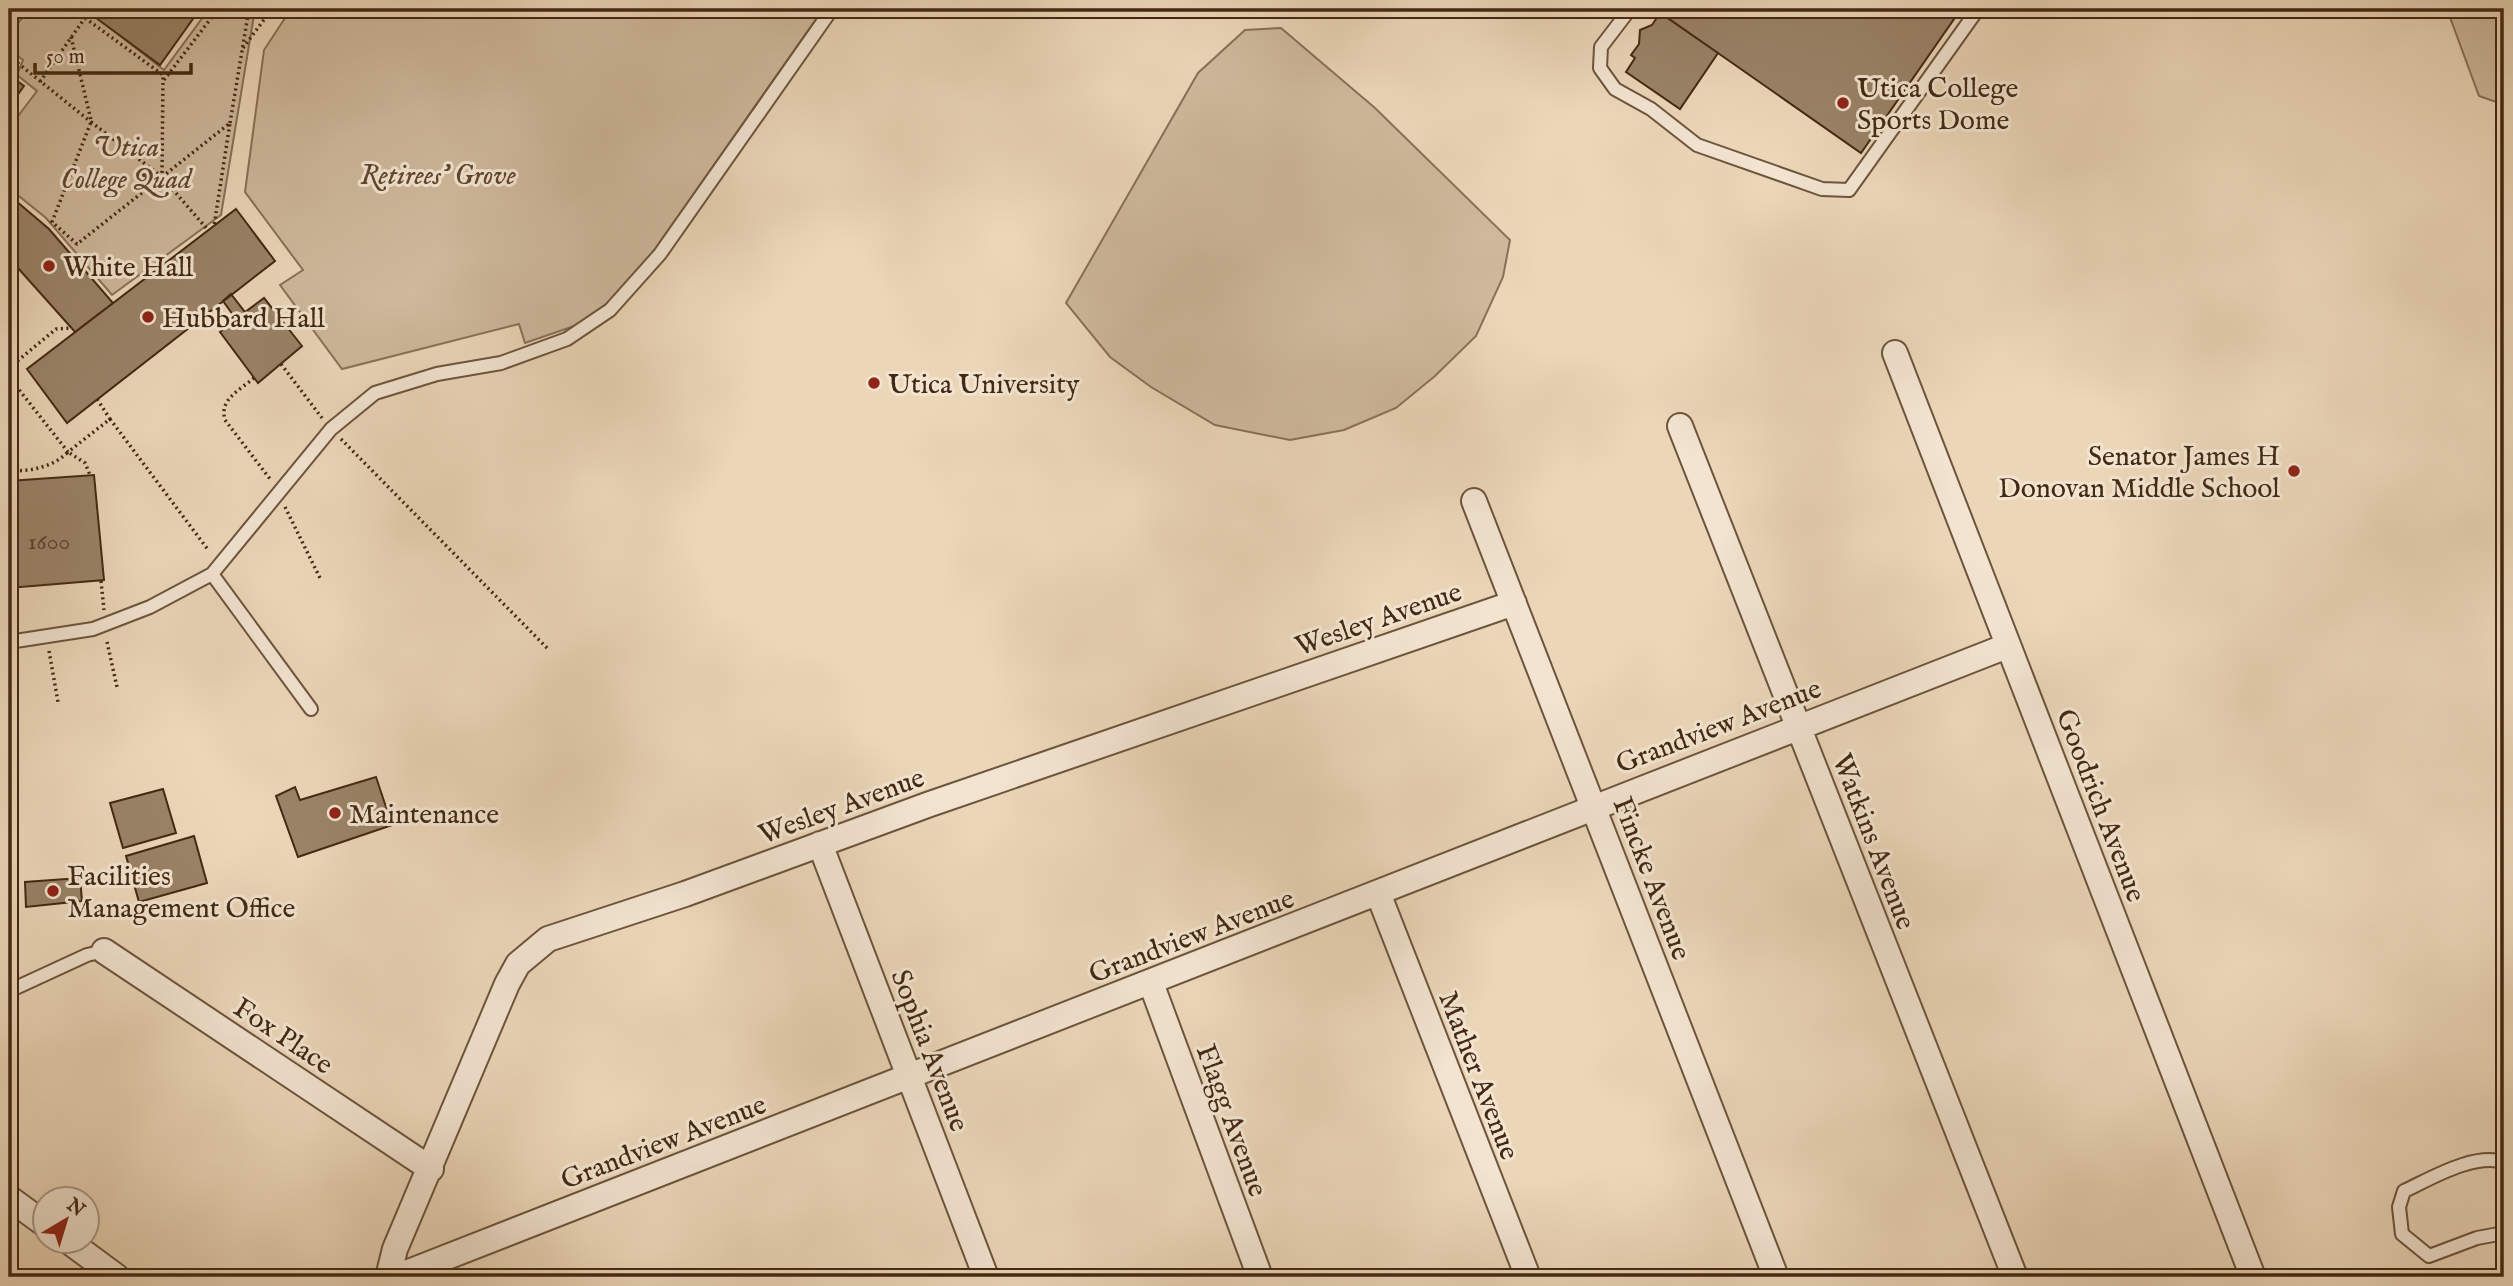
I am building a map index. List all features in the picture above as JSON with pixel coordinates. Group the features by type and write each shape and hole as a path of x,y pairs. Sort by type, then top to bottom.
{"street":[{"name":"Goodrich Avenue","path":"1895,354 2253,1277"},
{"name":"Watkins Avenue","path":"1680,426 2015,1277"},
{"name":"Fincke Avenue","path":"1474,500 1776,1277"},
{"name":"Wesley Avenue","path":"388,1277 395,1249 507,984 518,964 548,939 685,894 1514,603"},
{"name":"Grandview Avenue","path":"396,1277 2007,646"},
{"name":"Sophia Avenue","path":"820,845 986,1277"},
{"name":"Mather Avenue","path":"1378,893 1528,1277"},
{"name":"Fox Place","path":"104,951 430,1169"},
{"name":"Flagg Avenue","path":"1150,983 1260,1277"},
{"path":"9,1198 32,1215"},
{"path":"85,1254 117,1277"}],"lane":[{"path":"9,642 93,629 139,612 212,573 331,429 375,393 437,374 501,363 566,339 610,310 660,254 832,9"},
{"path":"1630,9 1601,47 1600,68 1615,89 1651,109 1697,145 1822,189 1849,190 1978,9"},
{"path":"212,573 311,709"},
{"path":"9,991 87,955 104,951"},
{"path":"2504,1162 2491,1158 2443,1173 2403,1191 2399,1207 2402,1234 2429,1256 2477,1238 2504,1233"}],"path":[{"path":"163,82 218,9"},
{"path":"214,226 249,9"},
{"path":"242,50 272,9"},
{"path":"1205,15 1209,9"},
{"path":"40,82 89,12"},
{"path":"85,18 163,75 162,177"},
{"path":"71,37 91,122 52,222 77,244 230,123"},
{"path":"9,56 162,177 208,230"},
{"path":"10,75 18,64"},
{"path":"9,281 20,269"},
{"path":"9,368 55,329 72,328"},
{"path":"281,364 331,429 548,649"},
{"path":"9,377 68,452 85,463 90,475"},
{"path":"254,378 226,402 222,410 225,420 279,495 320,578"},
{"path":"97,399 210,549 205,558"},
{"path":"9,470 40,468 62,458 110,419"},
{"path":"93,611 104,608"},
{"path":"47,636 58,702"}],"green space":[{"name":"Utica College Quad","path":"29,9 86,9 164,70 209,9 255,9 221,215 112,295 46,218 9,188 9,128 37,91 17,75 23,60 9,49 9,35"},
{"name":"Retirees' Grove","path":"291,9 823,9 641,269 609,302 580,324 525,343 519,324 342,369 280,285 303,270 245,192 264,50"},
{"path":"2447,9 2504,9 2504,101 2499,103 2479,96"},
{"path":"1281,28 1375,108 1510,240 1503,277 1476,336 1435,376 1396,408 1344,430 1290,440 1215,425 1151,387 1110,357 1066,303 1198,73 1245,30"}],"building":[{"path":"84,9 200,9 160,65"},
{"name":"Utica College Sports Dome","path":"1655,9 1961,9 1861,153"},
{"path":"1660,13 1718,53 1680,109 1626,72 1635,58 1631,55 1639,44 1640,30 1652,25"},
{"path":"9,75 24,86 9,107"},
{"name":"White Hall","path":"9,195 49,229 113,303 75,332 9,258"},
{"name":"Hubbard Hall","path":"236,209 275,261 67,423 27,369"},
{"path":"231,294 245,312 264,298 302,346 258,383 220,332 236,319 223,301"},
{"path":"94,475 104,580 9,588 9,481"},
{"name":"Maintenance","path":"376,777 392,825 298,857 276,796 295,787 300,800"},
{"path":"163,789 176,833 123,848 110,803"},
{"path":"194,836 207,883 139,902 126,856"},
{"name":"Facilities Management Office","path":"80,878 82,901 26,907 25,882"}],"place":[{"name":"Utica College Sports Dome","path":"1843,103"},
{"name":"White Hall","path":"49,266"},
{"name":"Hubbard Hall","path":"148,317"},
{"name":"Utica University","path":"874,383"},
{"name":"Senator James H Donovan Middle School","path":"2294,471"},
{"name":"Maintenance","path":"335,813"},
{"name":"Facilities Management Office","path":"53,891"}]}
